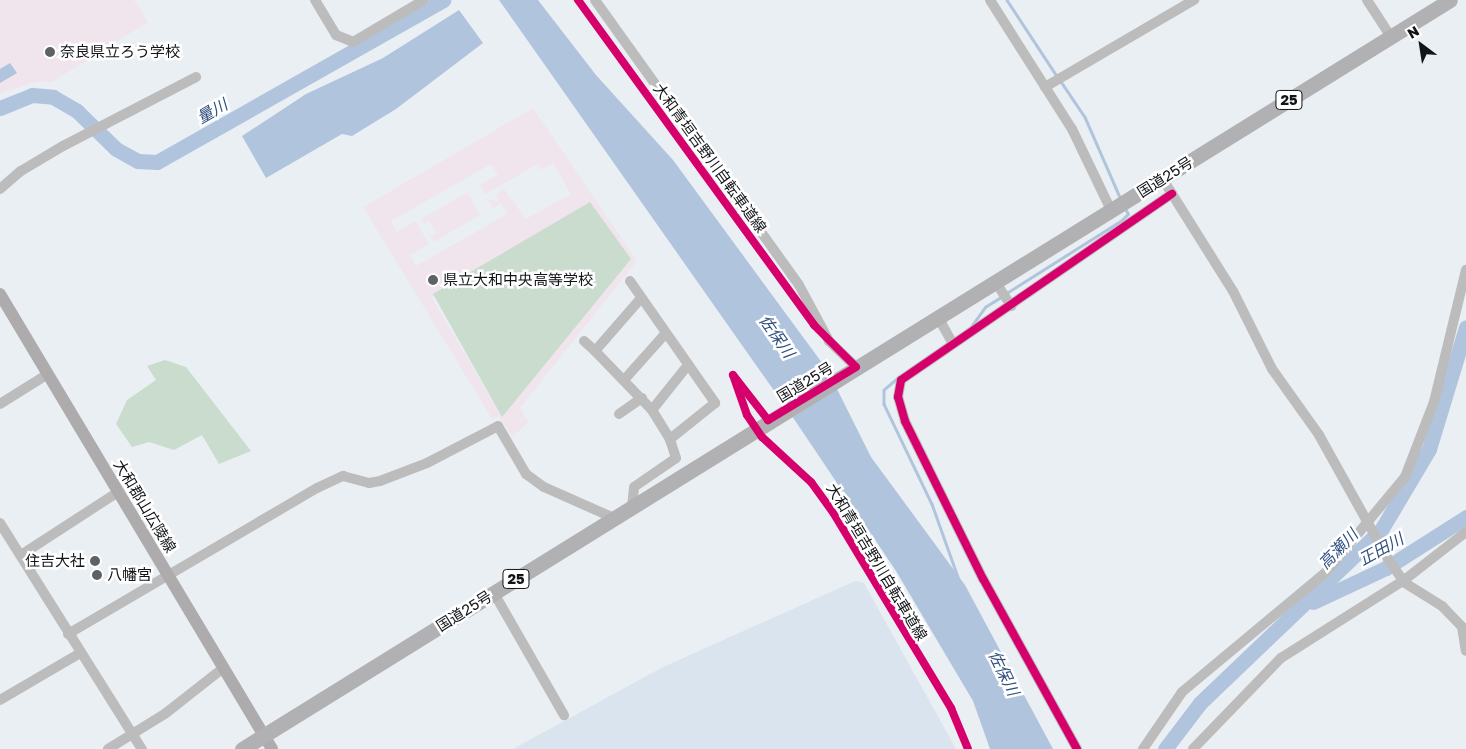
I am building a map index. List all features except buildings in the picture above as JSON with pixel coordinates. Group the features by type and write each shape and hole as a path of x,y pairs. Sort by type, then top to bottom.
{"highway":[{"name":"国道25号","path":"242,749 632,507 773,417 1450,0"}],"main road":[{"name":"大和郡山広陵線","path":"0,294 222,669 272,749"}],"street":[{"path":"315,0 336,35 353,42 424,0"},
{"path":"595,0 799,284 829,341 849,371"},
{"path":"990,0 1119,205"},
{"path":"1045,87 1194,0"},
{"path":"1367,0 1391,37"},
{"path":"0,189 20,171 102,129 196,77"},
{"path":"1162,178 1234,291 1272,370 1319,435 1388,559 1403,581 1442,606 1462,627 1466,650"},
{"path":"1077,749 983,579 905,421 898,397 901,380 952,342 1011,306 1172,194"},
{"path":"1143,749 1182,692 1326,572 1405,477 1428,423 1464,290 1466,270"},
{"path":"630,281 715,404 670,440"},
{"path":"996,281 1011,306"},
{"path":"595,351 641,298"},
{"path":"938,317 952,342"},
{"path":"624,380 665,334"},
{"path":"584,341 652,410 670,440 676,458 634,487 632,507"},
{"path":"652,410 688,365"},
{"path":"0,404 48,374"},
{"path":"619,414 642,398"},
{"path":"68,634 167,574 343,476 369,483 380,481 427,463 498,426 526,474 544,487 614,518"},
{"path":"21,555 118,492"},
{"path":"0,522 68,634 142,749"},
{"path":"1193,749 1281,658 1403,581 1466,532"},
{"path":"494,592 564,715"},
{"path":"0,700 80,653"},
{"path":"108,749 133,734 222,669"}],"shaded area":[{"name":"奈良県立ろう学校","path":"0,0 134,0 148,22 52,82 34,82 0,94"},
{"name":"県立大和中央高等学校","path":"533,108 637,261 520,408 529,422 512,437 499,416 492,419 363,207","holes":["553,163 571,194 526,219 504,189 496,194 499,201 487,199 493,208 501,203 507,214 416,266 410,255 429,244 416,221 397,232 391,221 491,164 498,175 480,185 485,194 538,164 541,170","541,232 607,252 502,417 432,298"]},
{"name":"県立大和中央高等学校","path":"468,192 480,215 434,242 430,236 436,233 429,221 424,224 421,219"},
{"path":"855,581 864,583 956,749 513,749 661,668"}],"green space":[{"path":"590,202 631,259 502,417 433,294"},
{"path":"165,360 186,367 251,451 219,464 202,435 174,450 149,442 132,447 116,424 127,400 156,380 147,366"}],"water":[{"name":"佐保川","path":"499,0 538,0 596,75 673,160 828,371 871,457 965,585 1053,749 990,749 973,701 896,571 794,419"},
{"path":"459,10 483,43 396,109 352,136 342,134 266,178 242,136 306,94 383,58"},
{"path":"10,63 17,73 0,83 0,69"}],"waterway":[{"name":"量川","path":"0,108 32,95 53,97 77,111 116,149 138,161 157,162 443,0"},
{"path":"1007,0 1057,76"},
{"path":"1060,80 1085,117 1120,197"},
{"path":"1005,294 1122,220 1128,214 1124,207"},
{"path":"970,328 985,307 1001,297"},
{"name":"高瀬川","path":"1165,749 1200,703 1381,530 1429,449 1466,327"},
{"path":"898,378 884,390 884,404 932,504 958,577"},
{"name":"正田川","path":"1313,602 1386,568 1466,517"}],"cycle path":[{"name":"大和青垣吉野川自転車道線","path":"578,0 814,325 856,367 768,420 733,375 747,415 762,437 811,482 834,514 951,708 968,749"},
{"path":"1077,749 983,579 905,421 898,397 901,380 1172,194"}],"place":[{"name":"奈良県立ろう学校","path":"50,52"},
{"name":"県立大和中央高等学校","path":"433,280"},
{"name":"住吉大社","path":"95,561"},
{"name":"八幡宮","path":"97,575"}]}
